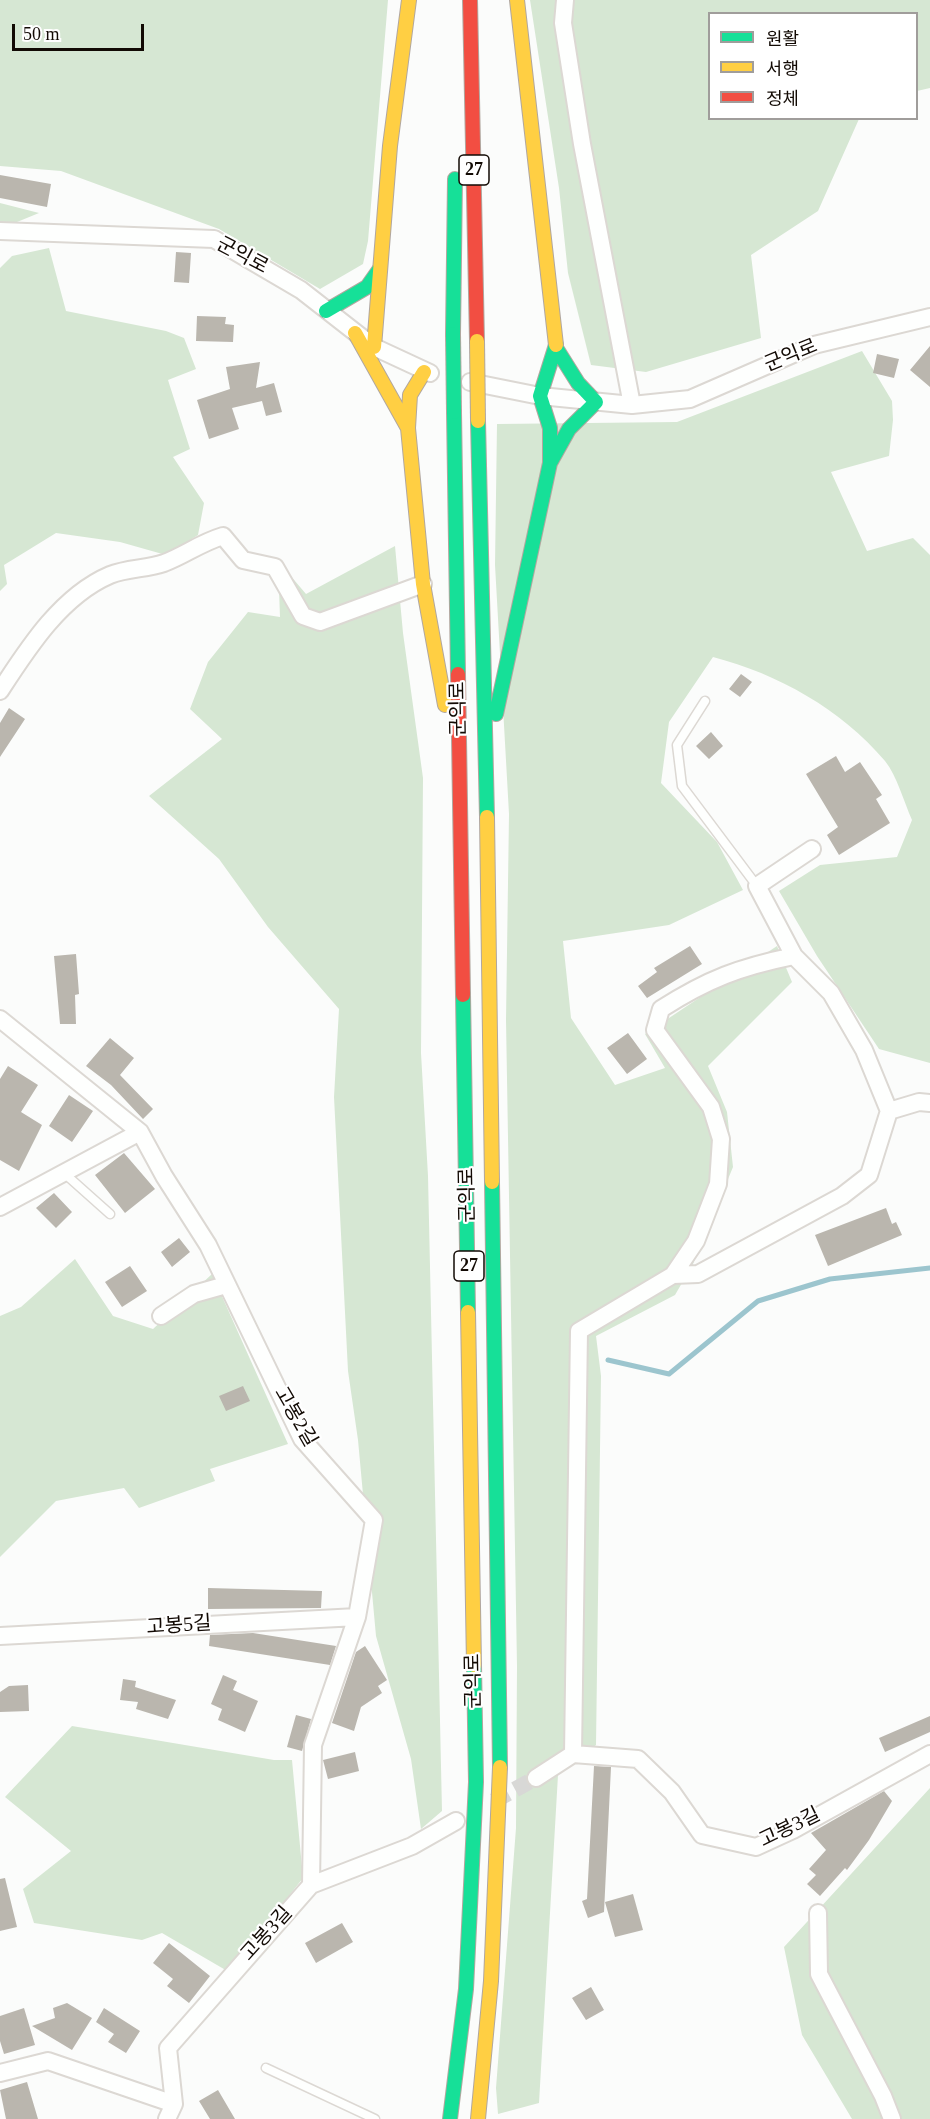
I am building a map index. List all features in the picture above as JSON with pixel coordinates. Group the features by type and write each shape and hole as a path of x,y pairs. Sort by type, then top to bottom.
{"highway":[{"path":"374,347 390,146 409,0"},
{"path":"456,48 457,0"},
{"name":"군익로","path":"470,0 486,760 500,1750 497,1895 486,2054 478,2119"},
{"path":"517,0 556,348 540,396 550,428 550,463"},
{"name":"군익로","path":"450,2119 466,1989 476,1782 454,412 455,167"},
{"path":"326,311 366,287 379,270"},
{"path":"355,333 408,428"},
{"path":"486,760 550,463 564,432 580,414 596,402 578,383 556,348"},
{"path":"424,372 410,395 408,428 423,584 460,785"}],"street":[{"path":"565,0 563,23 582,144 632,405"},
{"name":"군익로","path":"0,231 214,239 301,290 374,347 424,372 540,396 596,402 632,405 690,399 814,345 930,317"},
{"path":"0,691 29,647 72,599 110,575 165,563 200,543 223,536 243,560 276,567 303,616 320,622 423,584"},
{"path":"673,1275 698,1274 842,1196 869,1175 889,1111 864,1050 831,993 794,956 757,886 812,849"},
{"path":"536,1778 573,1754 579,1331 673,1275 696,1240 718,1184 722,1139 711,1107 655,1030 661,1009 698,985 753,965 794,956"},
{"name":"고봉2길","path":"0,1019 140,1132 164,1176 208,1245 302,1439 374,1520 357,1617 313,1745 311,1886"},
{"path":"889,1111 919,1102 930,1103"},
{"path":"0,1207 140,1132"},
{"path":"161,1316 194,1294 226,1285"},
{"name":"고봉5길","path":"0,1636 357,1617"},
{"name":"고봉3길","path":"573,1754 638,1759 672,1792 702,1835 756,1847 793,1830 930,1754"},
{"name":"고봉3길","path":"171,2112 168,2048 311,1886 412,1846 456,1821"},
{"path":"818,1913 819,1974 883,2096 892,2119"},
{"path":"0,2073 48,2061 171,2112"}],"lane":[{"path":"705,701 677,745 682,786 757,886"},
{"path":"63,1172 110,1214"},
{"path":"266,2068 375,2119"}],"green space":[{"path":"0,0 388,0 368,241 363,264 320,289 219,229 61,171 0,166"},
{"path":"530,0 930,0 930,88 918,91 918,12 708,12 708,120 859,120 818,211 751,255 761,338 646,372 591,365 568,273 559,188"},
{"path":"0,203 39,213 0,229"},
{"path":"49,248 66,311 166,331 184,338 196,369 168,380 190,449 173,457 204,503 198,535 166,555 120,542 56,533 4,565 7,584 0,591 0,268 12,256"},
{"path":"862,351 892,401 893,420 889,456 831,472 867,551 913,538 930,555 930,1063 879,1049 817,956 779,891 820,865 897,857 912,820 893,774 868,742 849,725 807,696 761,673 713,657 669,722 661,783 717,842 743,890 669,925 563,941 571,1018 615,1085 665,1068 645,1034 777,946 792,982 708,1066 727,1112 733,1167 693,1264 675,1295 596,1336 601,1376 596,1745 558,1775 539,2103 498,2114 496,2088 516,1828 517,1666 506,1020 509,814 495,565 497,424 677,422"},
{"path":"395,546 403,633 423,778 421,1053 428,1176 442,1811 421,1829 411,1759 376,1636 358,1440 348,1371 334,1097 339,1009 268,927 219,859 149,796 222,739 190,709 208,662 248,612 280,617 278,561 306,594"},
{"path":"75,1259 113,1316 153,1329 212,1274 288,1444 210,1469 215,1481 139,1508 124,1488 56,1501 0,1557 0,1316 21,1307"},
{"path":"72,1726 274,1760 292,1760 303,1878 229,1972 162,1933 142,1940 34,1923 23,1889 71,1851 5,1797"},
{"path":"930,1788 930,2119 852,2119 802,2035 784,1947"}],"building":[{"path":"0,175 51,184 47,207 0,198"},
{"path":"176,252 191,253 189,283 174,282"},
{"path":"197,316 226,317 225,324 234,325 233,342 196,341"},
{"path":"930,346 930,387 910,370"},
{"path":"877,354 899,359 894,378 873,373"},
{"path":"260,362 256,388 274,383 282,412 266,416 262,401 232,408 239,429 209,439 197,400 230,389 226,367"},
{"path":"741,674 752,682 740,697 729,689"},
{"path":"9,708 25,719 0,757 0,723"},
{"path":"711,732 723,746 709,759 696,746"},
{"path":"836,756 845,772 860,762 882,795 876,799 890,823 839,855 827,835 838,827 806,774"},
{"path":"690,946 702,964 647,998 638,986 657,972 654,968"},
{"path":"76,954 79,994 75,995 76,1024 60,1024 54,956"},
{"path":"628,1033 647,1059 627,1074 607,1048"},
{"path":"110,1038 134,1058 120,1075 153,1109 143,1119 111,1085 86,1066"},
{"path":"8,1066 38,1085 21,1112 42,1125 19,1171 0,1160 0,1079"},
{"path":"69,1095 93,1111 72,1142 49,1126"},
{"path":"124,1153 155,1189 125,1213 95,1175"},
{"path":"54,1193 72,1212 56,1228 36,1208"},
{"path":"886,1208 892,1224 896,1222 902,1235 828,1266 815,1235"},
{"path":"179,1238 190,1252 172,1267 161,1252"},
{"path":"130,1266 147,1291 122,1307 105,1282"},
{"path":"243,1386 250,1401 226,1411 219,1396"},
{"path":"208,1588 322,1591 321,1608 208,1609"},
{"path":"253,1633 336,1646 330,1665 209,1646 210,1635"},
{"path":"365,1646 387,1680 378,1686 382,1693 361,1707 354,1731 332,1723 356,1652"},
{"path":"223,1675 237,1681 233,1690 258,1701 245,1732 218,1720 222,1709 211,1704"},
{"path":"123,1679 136,1681 135,1687 176,1700 168,1719 136,1709 138,1702 120,1700"},
{"path":"28,1685 29,1711 0,1712 0,1692 9,1686"},
{"path":"296,1715 311,1719 302,1751 287,1747"},
{"path":"930,1716 930,1732 885,1752 879,1738"},
{"path":"355,1752 359,1771 328,1779 323,1760"},
{"path":"594,1766 611,1767 604,1912 588,1918 582,1901 587,1899"},
{"path":"884,1791 892,1801 869,1840 847,1870 845,1868 820,1896 807,1884 816,1875 809,1869 826,1850 811,1833"},
{"path":"5,1878 17,1927 0,1931 0,1879"},
{"path":"633,1894 643,1930 615,1937 605,1902"},
{"path":"342,1923 353,1942 316,1963 305,1943"},
{"path":"169,1943 210,1976 189,2003 167,1986 173,1979 153,1963"},
{"path":"591,1987 604,2010 586,2020 572,1998"},
{"path":"67,2003 92,2018 72,2050 32,2026 55,2018 53,2008"},
{"path":"24,2008 35,2045 4,2054 0,2041 0,2016"},
{"path":"104,2008 140,2031 126,2053 108,2042 114,2034 96,2022"},
{"path":"27,2082 38,2119 6,2119 0,2090"},
{"path":"218,2090 235,2119 210,2119 199,2101"}],"waterway":[{"path":"608,1360 669,1374 758,1301 830,1279 930,1268"}],"tunnel":[{"path":"494,1801 536,1778"}],"traffic: fast":[{"path":"453,334 455,179"},
{"path":"326,311 367,287 379,270"},
{"path":"453,334 454,412"},
{"path":"550,463 550,428 540,396 556,345"},
{"path":"496,714 550,463 569,429 596,402 578,383 556,348"},
{"path":"454,412 458,674"},
{"path":"478,421 487,817"},
{"path":"463,995 468,1312"},
{"path":"492,1182 500,1767"},
{"path":"450,2119 466,1989 476,1782 474,1665"}],"traffic: slow":[{"path":"374,347 390,146 409,0"},
{"path":"517,0 556,345"},
{"path":"355,333 408,428 423,584 445,705"},
{"path":"477,341 478,421"},
{"path":"408,428 410,395 424,372"},
{"path":"487,817 492,1182"},
{"path":"468,1312 474,1665"},
{"path":"478,2119 491,1981 500,1767"}],"traffic: jam":[{"path":"470,0 477,341"},
{"path":"458,674 463,995"}]}
